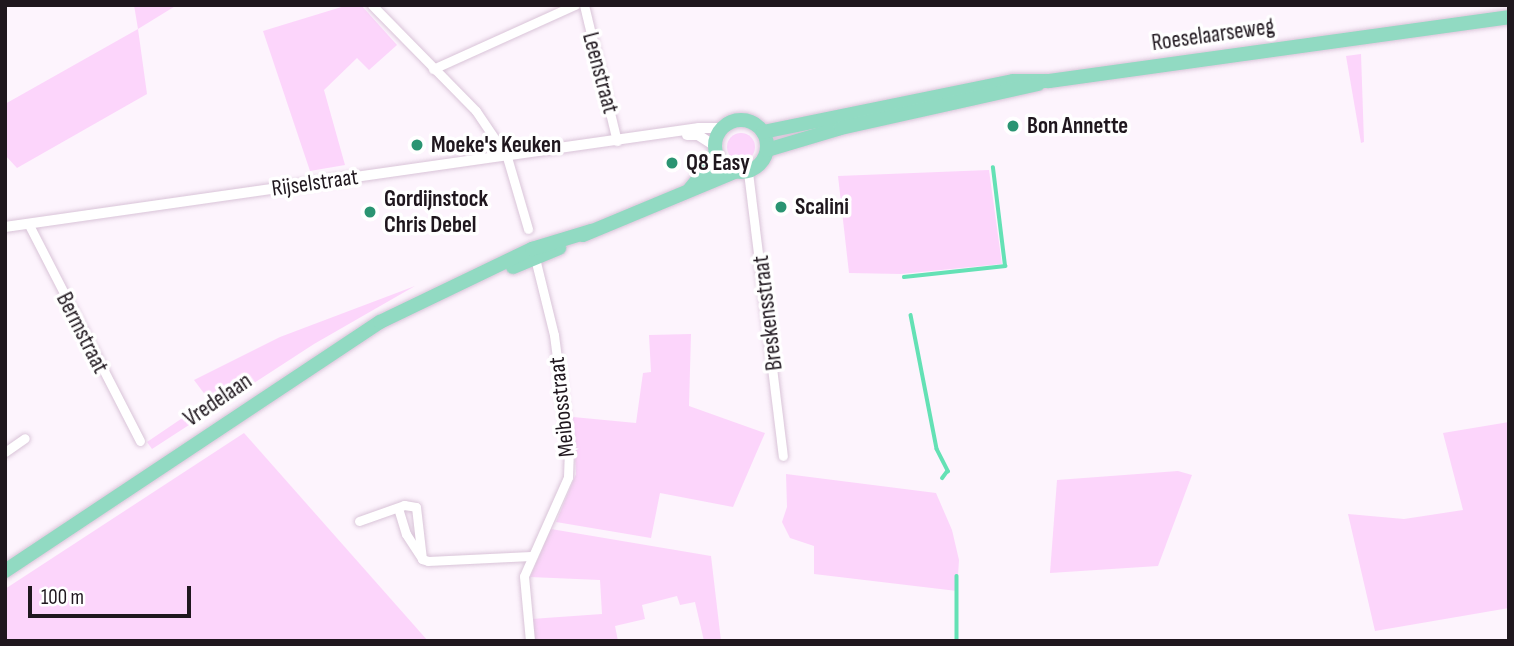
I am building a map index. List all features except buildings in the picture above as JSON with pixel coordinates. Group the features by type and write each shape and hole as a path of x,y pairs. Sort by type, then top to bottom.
{"main road":[{"name":"Roeselaarseweg","path":"768,150 1049,81 1509,17"},
{"name":"Roeselaarseweg","path":"763,132 923,96 1013,81 1049,81"},
{"path":"748,121 763,132 768,150 761,164 741,172 716,151 723,128 748,121"},
{"name":"Vredelaan","path":"690,190 716,151"},
{"name":"Vredelaan","path":"5,571 380,322 534,254 741,172"}],"street":[{"path":"372,5 476,111 507,157 528,229"},
{"path":"433,69 575,5"},
{"name":"Leenstraat","path":"584,5 617,141"},
{"name":"Rijselstraat","path":"5,227 723,128"},
{"name":"Rijselstraat","path":"667,135 698,135 716,151"},
{"name":"Breskensstraat","path":"741,172 783,456"},
{"name":"Bermstraat","path":"28,223 140,441"},
{"name":"Meibosstraat","path":"530,641 524,576 568,477 569,449 554,335 534,254"},
{"path":"5,452 25,439"},
{"path":"359,521 398,508 416,507 420,515 422,559"},
{"path":"398,508 406,534 422,559"},
{"path":"422,559 531,556"}],"shaded area":[{"path":"134,5 177,5 138,29"},
{"path":"348,5 361,5 397,45 369,70 357,58 324,90 345,165 310,171 263,31"},
{"path":"138,29 147,94 17,168 5,155 5,104"},
{"path":"1361,54 1364,142 1361,143 1346,56"},
{"path":"741,133 751,137 755,147 751,157 741,161 731,157 727,147 731,137"},
{"path":"989,170 1002,264 901,274 849,273 838,176"},
{"path":"415,286 314,344 152,449 147,442 209,400 194,380 280,337"},
{"path":"691,334 689,406 765,433 733,507 660,493 651,538 556,522 576,474 573,417 636,423 643,373 651,372 649,335"},
{"path":"1509,422 1509,608 1375,631 1348,514 1404,519 1463,510 1443,433"},
{"path":"244,433 428,641 5,641 5,589"},
{"path":"1178,471 1192,475 1158,566 1050,573 1057,480"},
{"path":"786,474 936,493 952,530 959,560 957,591 814,574 814,546 790,538 782,522 787,507"},
{"path":"551,529 711,556 721,641 704,641 695,602 680,605 677,596 642,605 645,619 615,626 618,641 535,641 531,619 602,614 600,580 530,577"}],"waterway":[{"path":"904,277 1005,266 993,168"},
{"path":"911,315 937,449 948,471 943,478"},
{"path":"957,576 957,641"}],"place":[{"name":"Bon Annette","path":"1013,126"},
{"name":"Moeke's Keuken","path":"417,145"},
{"name":"Q8 Easy","path":"672,163"},
{"name":"Scalini","path":"781,207"},
{"name":"Gordijnstock Chris Debel","path":"370,212"}]}
